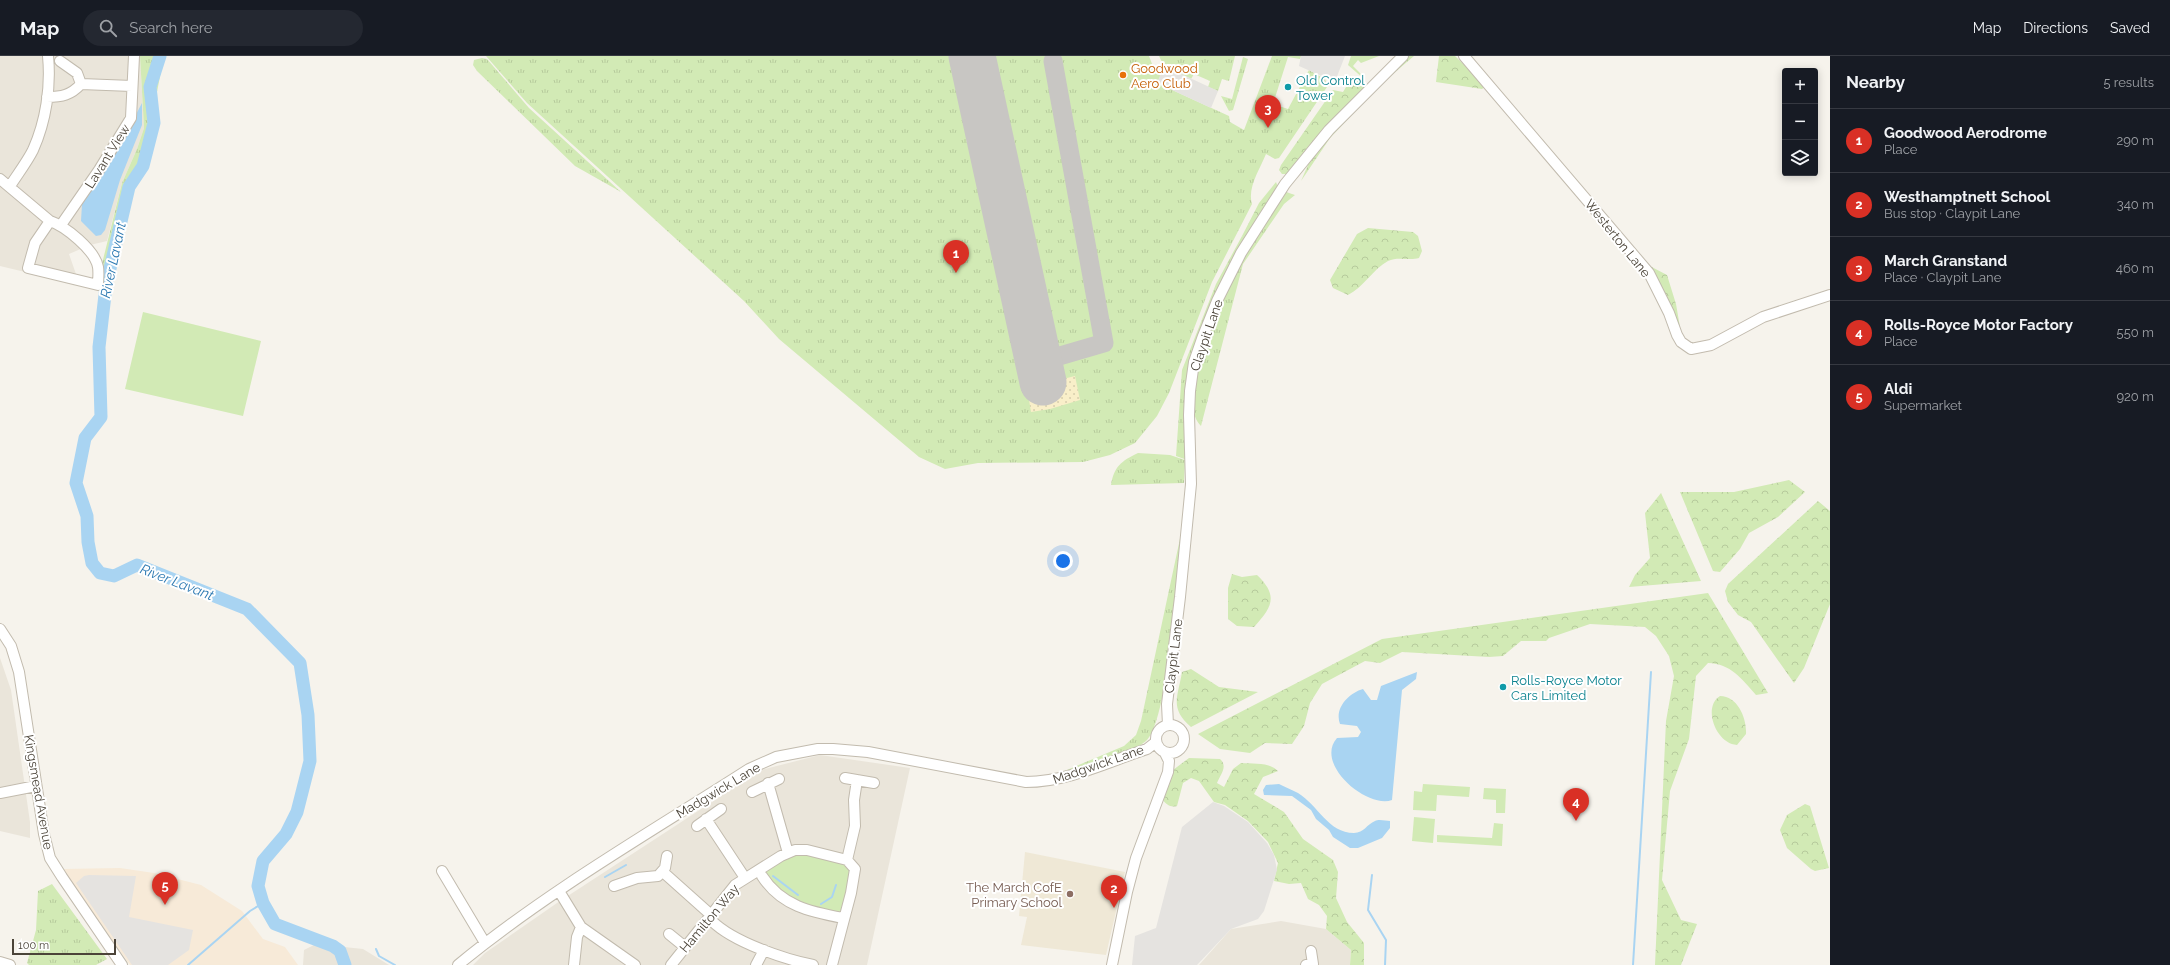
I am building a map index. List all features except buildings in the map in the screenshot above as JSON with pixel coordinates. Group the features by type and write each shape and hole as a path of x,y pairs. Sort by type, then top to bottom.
{"street":[{"path":"10,186 33,150 44,116 47,97 48,56"},
{"name":"Lavant View","path":"61,225 131,118 134,56"},
{"name":"Claypit Lane","path":"1168,726 1167,704 1184,561 1191,484 1189,415 1191,376 1203,336 1217,301 1241,253 1285,184 1329,130 1403,56"},
{"name":"Westerton Lane","path":"1464,56 1649,273 1669,313 1677,335 1685,346 1697,349 1710,345 1763,317 1830,295"},
{"path":"60,61 77,73 81,84"},
{"path":"47,97 60,97 70,94 81,84 132,86"},
{"path":"0,179 50,221 61,225 89,250 98,265 98,285 28,268 35,243 50,221"},
{"name":"Kingsmead Avenue","path":"0,629 11,646 19,672 36,786 44,834 50,858 120,964"},
{"path":"1112,965 1127,892 1136,858 1168,772 1169,761 1165,753 1158,747 1156,742 1158,731 1168,726 1174,726 1181,731 1184,742 1177,751 1165,753"},
{"name":"Madgwick Lane","path":"458,965 485,943 559,891 749,769 776,757 818,749 849,750 1026,782 1044,782 1077,773 1147,749 1156,742"},
{"path":"845,778 874,783"},
{"path":"752,792 779,779"},
{"path":"832,965 843,918 856,874 855,869 847,860 854,828 854,800 857,780"},
{"path":"768,783 788,853"},
{"path":"0,793 36,786"},
{"path":"696,826 721,809"},
{"path":"706,819 745,878"},
{"name":"Hamilton Way","path":"671,965 735,884 745,878 788,853 802,850 847,860"},
{"path":"663,872 667,856"},
{"path":"442,871 485,943"},
{"path":"614,886 637,878 652,877 663,872"},
{"path":"663,872 710,914 710,918 715,924 764,950 790,960 813,965"},
{"path":"762,876 769,888 781,899 806,910 843,918"},
{"path":"559,891 581,927 635,965"},
{"path":"574,965 577,937 581,927"},
{"path":"669,934 685,947"},
{"path":"756,965 764,950"},
{"path":"1306,965 1314,964 1311,951"},
{"path":"0,962 10,965"}],"shaded area":[{"path":"0,56 140,56 144,128 137,149 122,183 107,241 90,245 69,254 77,277 75,284 0,266"},
{"path":"1301,56 1345,56 1336,79 1326,78 1299,66"},
{"path":"1164,66 1218,91 1211,108 1157,83"},
{"path":"0,658 11,690 30,822 30,838 0,831"},
{"path":"820,755 910,768 867,965 473,965 485,953 557,903 761,770"},
{"path":"1213,802 1224,806 1248,822 1267,843 1274,855 1277,870 1264,911 1258,919 1231,929 1197,965 1132,965 1135,936 1156,928 1182,827"},
{"name":"The March CofE Primary School","path":"1025,852 1125,872 1106,955 1021,945 1027,917 1019,916"},
{"path":"120,868 154,873 201,885 242,911 263,939 285,947 298,965 130,965 62,869"},
{"path":"84,876 136,876 129,917 193,930 189,950 168,965 132,965 76,883"},
{"path":"1281,921 1326,929 1351,950 1350,965 1199,965 1231,929"},
{"path":"316,944 363,949 389,965 303,965 304,950"}],"green space":[{"path":"140,56 164,56 157,92 158,131 148,164 136,182 110,286 98,285 97,284 122,183 137,149 144,128"},
{"path":"486,56 1149,56 1154,69 1161,75 1157,83 1229,116 1230,122 1244,130 1272,56 1301,56 1300,59 1288,57 1273,104 1288,109 1309,70 1325,79 1327,87 1279,158 1275,159 1266,154 1251,192 1252,204 1212,282 1169,393 1157,416 1135,443 1110,455 1083,462 978,463 945,469 919,457 779,339 744,301 527,103"},
{"path":"1159,56 1235,56 1229,81 1222,79 1218,91 1208,87 1210,81 1194,74 1191,79 1164,66"},
{"path":"1351,56 1379,56 1361,63 1358,60 1353,66 1365,78 1364,79 1348,65"},
{"path":"1407,56 1414,56 1380,85 1330,138 1301,181 1308,165 1306,162 1326,139"},
{"path":"1439,56 1455,56 1486,86 1482,89 1436,82"},
{"path":"1243,57 1248,59 1233,110 1229,111 1221,96 1232,99"},
{"path":"482,58 487,59 529,108 621,192 575,166 477,71 473,65 474,60"},
{"path":"1352,77 1362,79 1366,84 1366,87 1287,174 1282,174 1279,170 1281,165 1333,90 1343,92"},
{"path":"1276,182 1278,187 1246,238 1244,238 1242,236 1259,203"},
{"path":"1286,192 1295,195 1284,204 1243,264 1201,426 1194,414 1194,406 1199,365 1206,339 1216,313 1241,262"},
{"path":"1368,228 1413,232 1418,236 1422,251 1419,258 1396,259 1388,261 1354,292 1348,295 1333,288 1330,280 1357,234"},
{"path":"1242,236 1246,238 1201,330 1187,460 1176,456 1182,370 1216,284"},
{"path":"1646,264 1667,275 1676,304 1680,327"},
{"path":"143,312 261,341 243,416 125,389"},
{"path":"1138,453 1170,455 1185,460 1184,483 1111,485 1116,469 1119,465"},
{"path":"1789,480 1805,492 1778,517 1749,533 1740,549 1720,572 1713,571 1680,492 1734,492"},
{"path":"1661,493 1701,581 1629,587 1635,575 1650,558 1645,513"},
{"path":"1818,501 1830,511 1830,604 1804,668 1794,683 1751,622 1738,615 1728,602 1725,591 1728,584"},
{"path":"1181,534 1182,548 1166,681 1160,708 1153,729 1146,741 1138,747 1118,756 1064,774 1062,772 1124,746 1136,735 1141,721"},
{"path":"1232,574 1242,577 1257,575 1268,589 1270,595 1269,607 1254,627 1237,626 1228,619 1228,588"},
{"path":"1708,593 1768,693 1756,695 1735,673 1716,664 1708,663 1696,676 1689,739 1670,791 1662,880 1681,920 1697,924 1681,965 1655,965 1666,721 1674,676 1669,656 1656,636 1645,627 1590,624 1549,638 1546,641 1521,641 1503,656 1489,657 1402,652 1380,663 1365,661 1322,684 1310,703 1304,726 1292,744 1265,743 1250,753 1220,749 1198,734 1382,639"},
{"path":"1191,669 1219,687 1258,692 1191,727 1184,720 1177,708 1177,695 1182,672"},
{"path":"1720,696 1732,700 1743,715 1746,734 1737,745 1730,743 1723,738 1714,724 1712,708 1715,701"},
{"path":"1189,758 1220,759 1224,767 1217,783 1224,787 1233,769 1241,763 1266,765 1278,771 1263,777 1254,794 1284,812 1303,839 1333,860 1338,872 1336,898 1347,922 1364,943 1364,965 1350,965 1351,950 1326,929 1327,916 1319,905 1308,899 1301,883 1289,884 1274,881 1278,863 1268,842 1248,821 1225,805 1214,802 1199,781 1191,778 1183,783 1177,806 1170,806 1162,799 1173,770"},
{"path":"1423,784 1470,787 1469,797 1437,795 1436,811 1413,810 1414,791 1422,792"},
{"path":"1484,788 1506,789 1505,813 1496,813 1496,800 1483,799"},
{"path":"1805,804 1810,806 1829,868 1815,871 1811,869 1787,848 1780,830 1787,815"},
{"path":"1414,817 1435,819 1433,843 1412,841"},
{"path":"1494,823 1503,824 1502,846 1437,842 1437,835 1492,838"},
{"path":"799,854 813,855 848,866 851,874 840,913 816,908 798,901 781,890 764,872 789,856"},
{"path":"52,884 107,959 96,965 29,965 27,963 36,930 38,891"}],"sand":[{"path":"1075,376 1080,400 1050,409 1031,412 1027,388"}],"water":[{"path":"142,103 142,125 120,180 105,230 101,235 96,236 81,221 82,204 112,160"},
{"path":"1417,672 1416,679 1402,690 1392,800 1382,801 1370,798 1346,782 1332,760 1332,748 1337,738 1358,737 1361,732 1357,726 1340,724 1339,712 1344,702 1358,691 1363,689 1371,700 1377,700 1381,686"},
{"path":"1279,784 1305,798 1330,824 1345,832 1360,832 1372,822 1378,820 1390,821 1390,828 1382,838 1358,848 1350,848 1333,837 1329,830 1316,819 1311,810 1292,796 1264,795 1263,790 1266,785"}],"waterway":[{"name":"River Lavant","path":"160,56 150,87 154,123 143,166 129,187 106,286 99,347 101,417 85,438 76,483 87,516 88,542 92,563 100,573 114,576 137,565 247,609 300,663 308,715 310,761 297,812 286,834 263,861 258,886 263,903 275,924 333,946 340,951 345,965"},
{"path":"1633,965 1651,672"},
{"path":"605,877 626,865"},
{"path":"1372,875 1368,910 1386,940 1385,965"},
{"path":"773,876 798,895"},
{"path":"821,904 832,897 836,885"},
{"name":"River Lavant","path":"188,965 250,911 263,903"},
{"path":"376,949 379,956 395,965"}],"taxiway":[{"path":"1039,362 1104,343 1053,61"}],"runway":[{"path":"972,56 1043,382"}],"place":[{"name":"Goodwood Aero Club","path":"1123,75"},
{"name":"Old Control Tower","path":"1288,87"},
{"name":"March Granstand","path":"1268,128"},
{"name":"Goodwood Aerodrome","path":"956,273"},
{"name":"Rolls-Royce Motor Cars Limited","path":"1503,687"},
{"name":"Rolls-Royce Motor Factory","path":"1576,821"},
{"name":"The March CofE Primary School","path":"1070,894"},
{"name":"Aldi","path":"165,905"},
{"name":"Westhamptnett School","path":"1114,908"}]}
